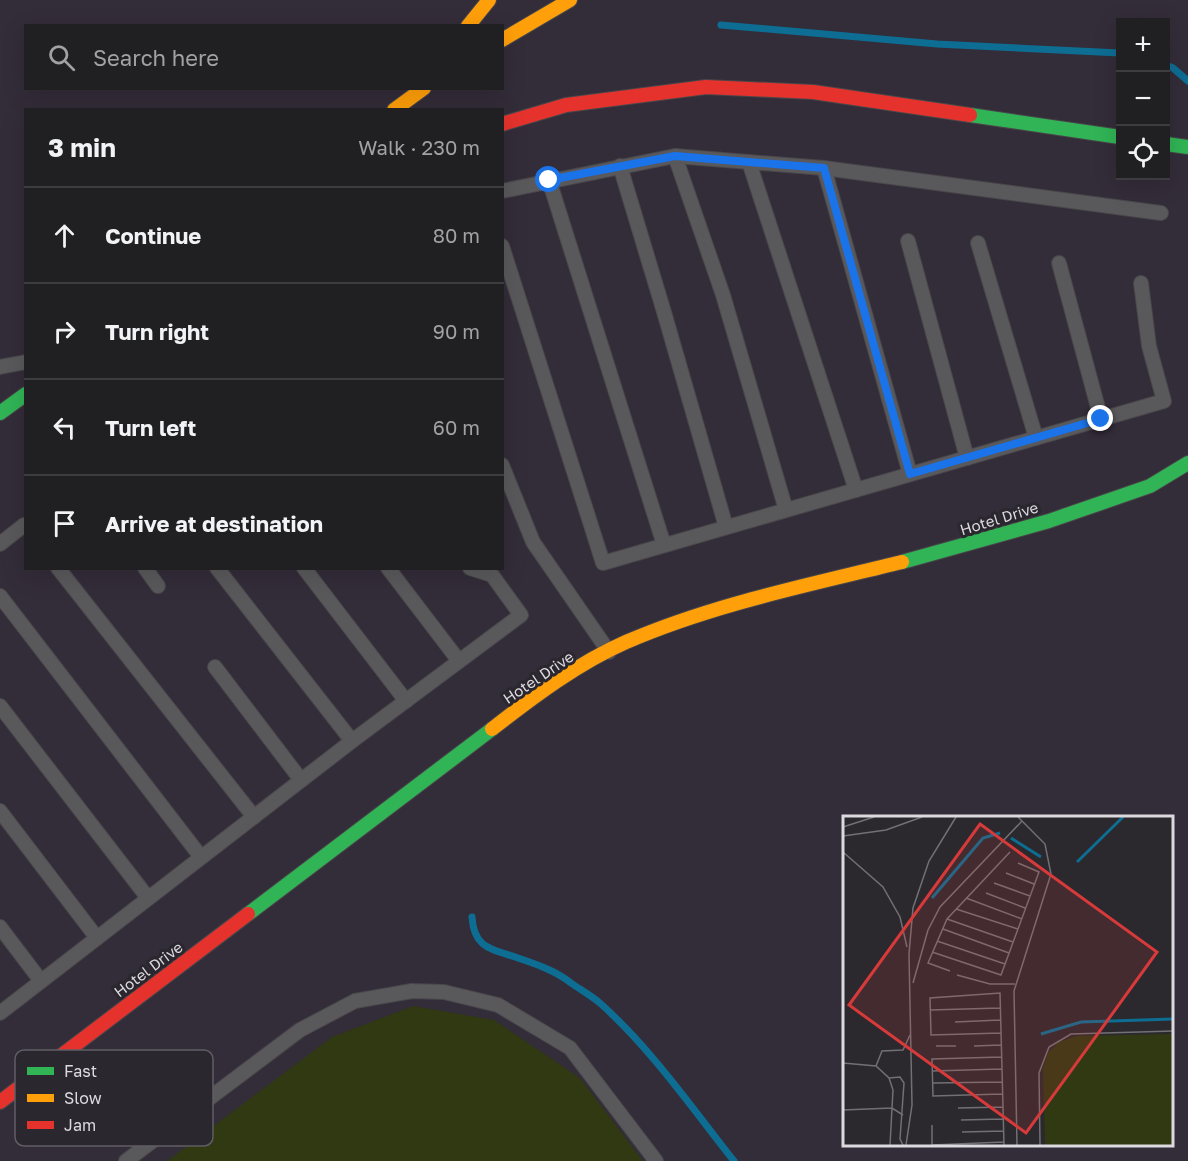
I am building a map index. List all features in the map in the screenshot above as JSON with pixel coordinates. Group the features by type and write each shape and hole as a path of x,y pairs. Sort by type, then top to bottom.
{"street":[{"path":"470,24 489,0"},
{"path":"504,39 570,0"},
{"path":"504,123 566,105 706,87 813,92 1116,136"},
{"path":"396,108 412,94"},
{"path":"1170,145 1188,147"},
{"path":"0,413 24,395"},
{"name":"Hotel Drive","path":"68,1050 503,720 578,668 674,623 724,606 944,552 1049,520 1150,486 1188,463"},
{"name":"Hotel Drive","path":"0,1102 15,1091"}],"lane":[{"path":"675,156 723,295 786,510"},
{"path":"504,190 675,156 824,168 1161,213"},
{"path":"749,162 856,490"},
{"path":"620,166 726,527"},
{"path":"824,168 910,474"},
{"path":"549,180 664,545"},
{"path":"908,241 967,458"},
{"path":"978,243 1036,438"},
{"path":"504,252 603,563 1164,401 1149,346 1141,283"},
{"path":"1059,263 1101,419"},
{"path":"0,367 24,362"},
{"path":"504,470 533,542 609,652"},
{"path":"0,544 24,525"},
{"path":"60,570 254,817"},
{"path":"146,570 158,586"},
{"path":"219,570 352,741"},
{"path":"306,570 406,700"},
{"path":"390,570 459,661"},
{"path":"0,1013 352,741 521,615 492,575 476,570"},
{"path":"0,596 201,857"},
{"path":"215,667 301,780"},
{"path":"0,706 148,898"},
{"path":"0,811 97,938"},
{"path":"0,927 41,981"},
{"path":"213,1096 300,1030 355,1001 412,991 444,992 498,1005 570,1048 656,1161"},
{"path":"126,1161 146,1146"}],"shaded area":[{"path":"0,0 1188,0 1188,1161 0,1161"}],"green space":[{"path":"413,1006 494,1020 580,1078 643,1161 167,1161 187,1146 213,1146 213,1126 332,1037"}],"waterway":[{"path":"721,25 937,44 1116,53"},
{"path":"1170,67 1188,81"},
{"path":"472,917 476,936 486,946 552,971 601,1004 654,1060 734,1161"}],"traffic: fast":[{"path":"970,115 1116,136"},
{"path":"1170,145 1188,147"},
{"path":"0,413 24,395"},
{"path":"902,562 1049,521 1150,486 1188,463"},
{"path":"248,914 492,729"}],"traffic: slow":[{"path":"470,24 489,0"},
{"path":"504,39 570,0"},
{"path":"397,108 421,90"},
{"path":"492,729 573,670 626,642 727,606 902,562"}],"traffic: jam":[{"path":"504,123 566,105 706,87 813,92 970,115"},
{"path":"69,1050 248,914"},
{"path":"0,1102 15,1091"}],"route":[{"path":"549,180 675,156 824,168 910,474 1101,419"}]}
